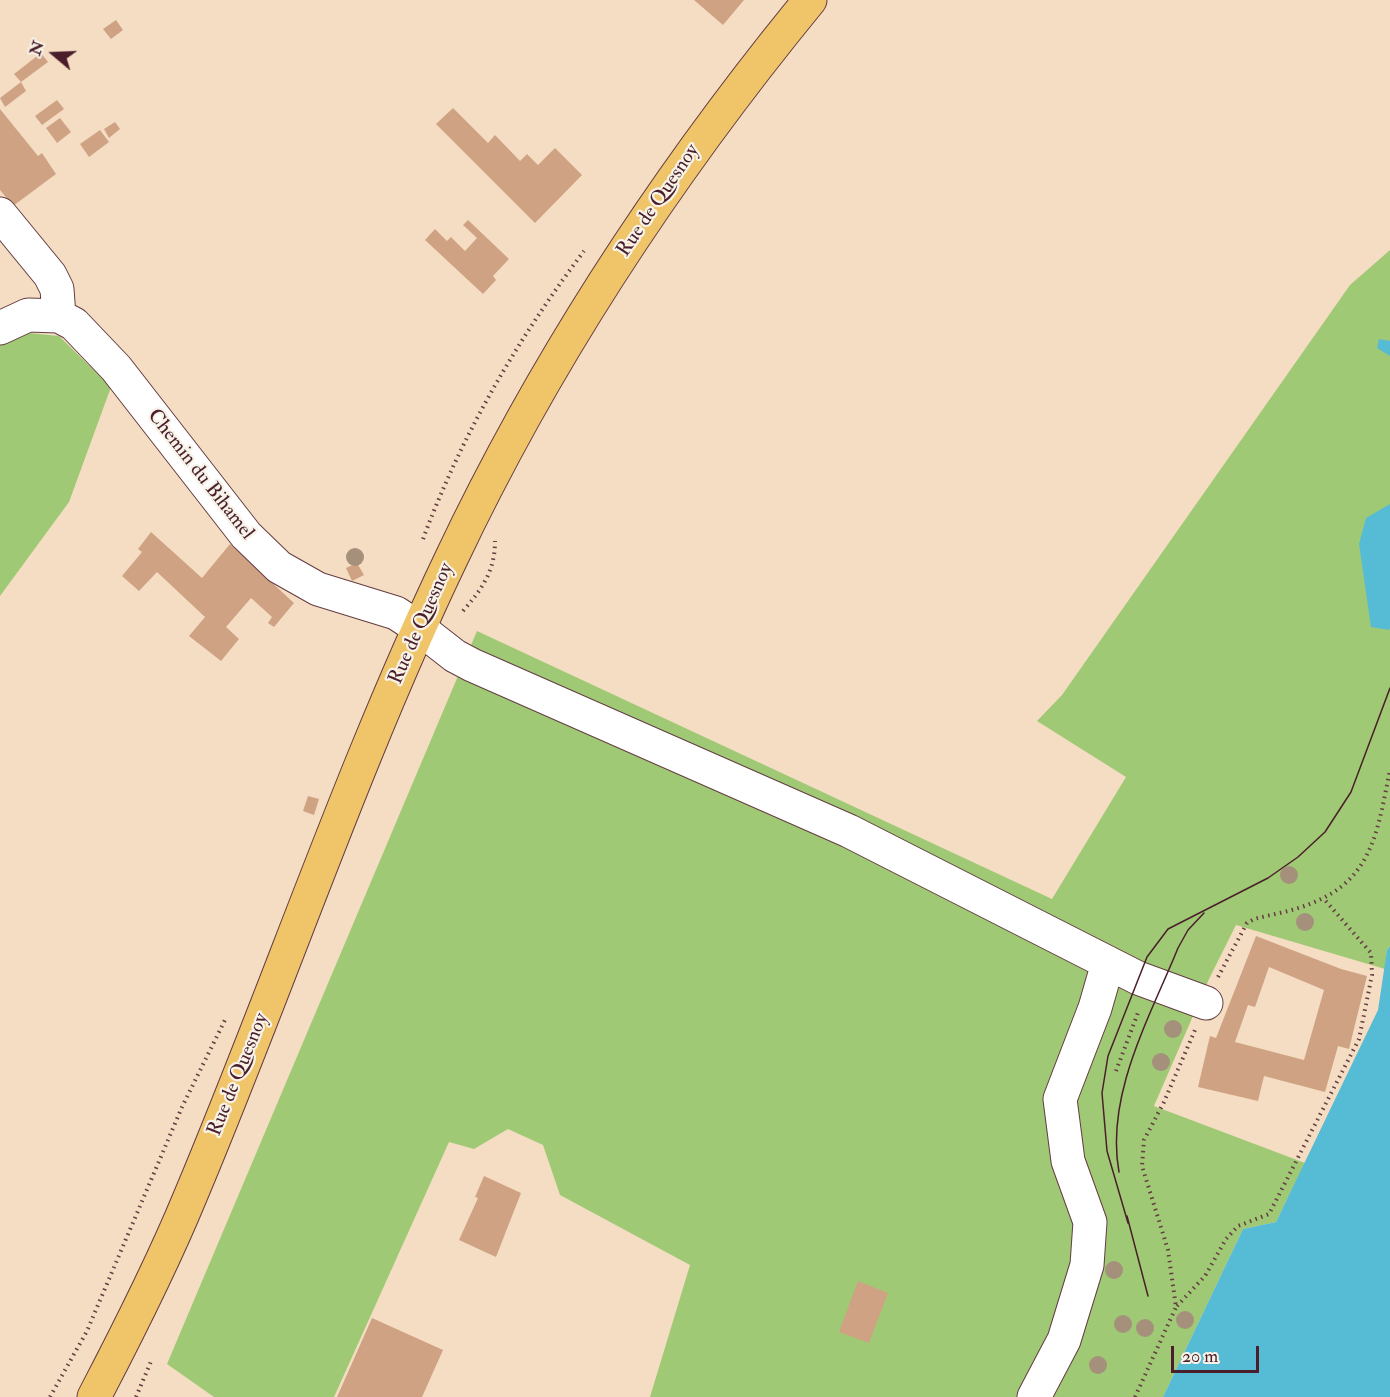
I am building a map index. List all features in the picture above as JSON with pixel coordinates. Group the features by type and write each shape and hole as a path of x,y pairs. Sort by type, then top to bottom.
{"main road":[{"name":"Rue de Quesnoy","path":"94,1397 191,1196 373,737 469,522 527,411 596,296 687,157 810,0"},
{"name":"Rue de Quesnoy","path":"78,1397 139,1305"}],"street":[{"path":"0,214 50,275 57,289 59,316 28,315 0,328"},
{"name":"Chemin du Bihamel","path":"59,316 74,324 116,368 246,535 279,567 318,589 396,613 420,628 455,656 472,665 849,831 1108,963 1161,988 1206,1003"},
{"path":"1034,1397 1064,1340 1087,1265 1090,1222 1068,1161 1060,1099 1095,1008 1108,963"}],"path":[{"path":"1176,1307 1168,1250 1142,1166 1144,1140 1164,1102 1206,1003 1247,923 1324,898 1342,887 1364,863 1378,828 1390,770"},
{"path":"1135,1397 1176,1307 1205,1276 1226,1239 1238,1226 1269,1214 1359,1039 1372,975 1371,953 1324,898"},
{"path":"1116,1071 1141,1005"}],"green space":[{"path":"1390,250 1390,946 1387,950 1385,969 1236,925 1209,979 1154,1106 1305,1163 1276,1222 1243,1229 1163,1397 650,1397 690,1265 560,1195 543,1145 508,1129 474,1149 449,1142 334,1397 214,1397 167,1364 477,631 1052,899 1126,777 1037,721 1062,695 1350,285"},
{"path":"19,332 59,336 111,387 69,502 0,596 0,345"}],"water":[{"path":"1379,339 1390,341 1390,356 1377,348"},
{"path":"1390,504 1389,630 1371,627 1359,544 1366,518"},
{"path":"1390,946 1390,1397 1163,1397 1243,1229 1276,1222 1378,1010 1387,950"}],"building":[{"path":"694,0 744,0 723,25"},
{"path":"116,20 123,30 111,39 103,29"},
{"path":"41,53 48,62 21,82 14,74"},
{"path":"21,82 26,91 5,107 0,98"},
{"path":"57,100 64,109 42,125 35,116"},
{"path":"453,108 488,143 495,135 520,161 527,154 538,165 555,148 582,175 535,223 436,124"},
{"path":"0,109 38,156 42,153 56,174 13,206 0,190"},
{"path":"60,118 71,132 57,143 46,128"},
{"path":"115,122 120,129 109,138 104,129"},
{"path":"100,130 109,142 89,157 80,144"},
{"path":"468,220 509,259 493,276 496,280 483,294 425,240 435,229 447,241 451,237 465,251 477,238 463,225"},
{"path":"151,532 202,578 230,544 294,603 274,627 268,623 272,617 251,598 226,627 239,639 221,661 189,636 205,617 157,572 139,591 122,576 142,552 138,549"},
{"path":"357,563 364,575 352,581 346,568"},
{"path":"308,796 319,799 314,815 303,811"},
{"path":"1256,936 1341,969 1367,976 1349,1049 1338,1046 1325,1092 1264,1076 1258,1101 1198,1087 1210,1036 1216,1038","holes":["1269,967 1324,990 1304,1060 1235,1042 1248,1005 1255,1007"]},
{"path":"484,1176 521,1193 496,1257 459,1240 478,1198 475,1197"},
{"path":"858,1281 888,1293 869,1343 839,1332"},
{"path":"372,1318 443,1350 422,1397 337,1397"}],"tram line":[{"path":"1128,1223 1107,1151 1102,1093 1108,1056 1147,957 1168,929 1268,878 1298,857 1325,832 1351,792 1390,688"},
{"path":"1119,1172 1116,1143 1118,1114 1133,1057 1178,948 1188,930 1204,913"},
{"path":"1127,1216 1148,1296"}]}
